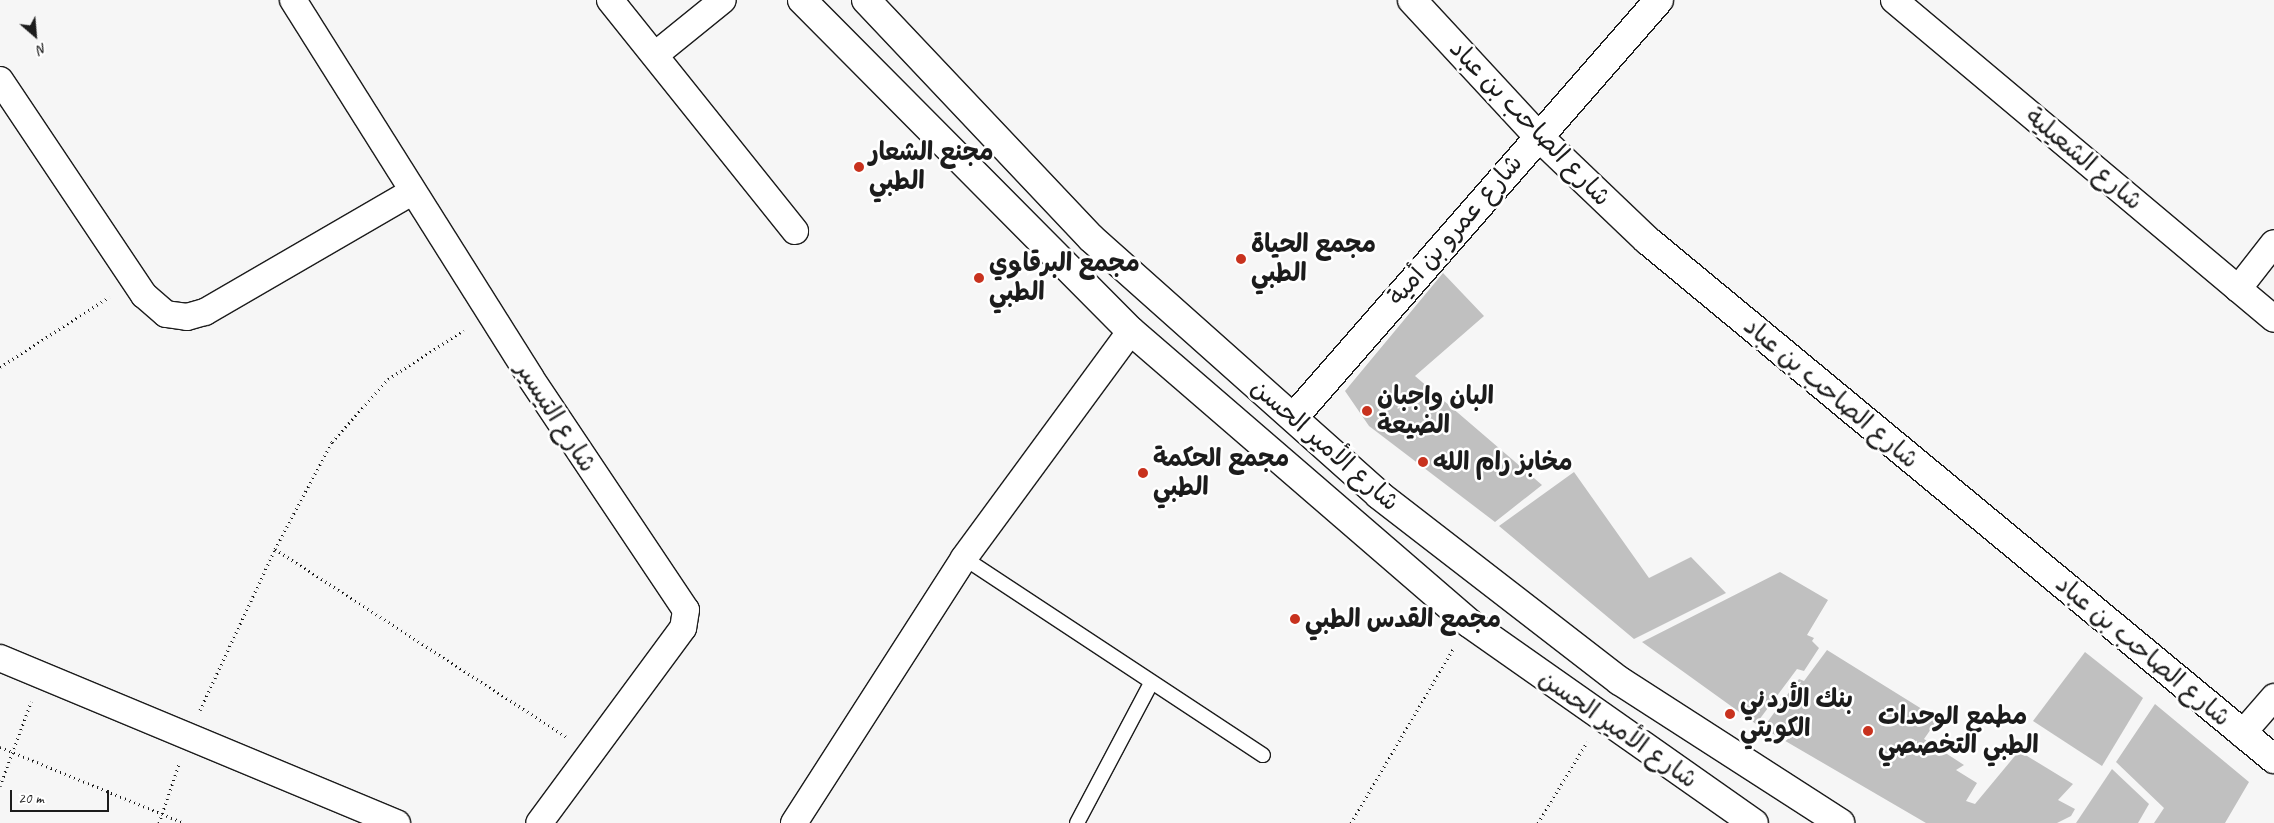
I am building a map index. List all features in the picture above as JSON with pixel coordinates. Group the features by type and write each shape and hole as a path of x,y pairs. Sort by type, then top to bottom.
{"main road":[{"name":"شارع الأمير الحسن","path":"802,0 1131,331 1468,623 1601,718 1754,823"},
{"name":"شارع الأمير الحسن","path":"866,0 1091,238 1294,417 1379,495 1620,681 1840,823"},
{"name":"شارع الصاحب بن عباد","path":"1412,0 1537,135 1647,240 2274,760"},
{"name":"شارع عمرو بن أمية","path":"1294,417 1537,135 1659,0"}],"street":[{"name":"شارع التيسير","path":"293,0 412,192 686,610 683,628 590,752 540,823"},
{"path":"610,0 795,231"},
{"path":"655,55 723,0"},
{"name":"شارع الشعيلية","path":"1894,0 2274,319"},
{"path":"0,80 135,281 166,314 187,317 205,312 412,192"},
{"path":"2238,289 2274,243"},
{"path":"794,823 964,558 1131,331"},
{"path":"0,658 187,738 397,823"},
{"path":"2242,734 2274,697"}],"lane":[{"path":"964,558 1151,684 1264,755"},
{"path":"1077,823 1151,684"}],"path":[{"path":"0,367 135,281"},
{"path":"159,823 187,738 275,549 332,442 360,407 388,379 490,313"},
{"path":"275,549 590,752"},
{"path":"1351,823 1468,623"},
{"path":"0,786 41,676"},
{"path":"1538,823 1601,718"},
{"path":"0,747 184,823"}],"building":[{"path":"1443,273 1484,316 1415,376 1542,485 1495,522 1369,426 1345,391"},
{"path":"1574,472 1649,578 1691,557 1726,593 1634,639 1499,526"},
{"path":"1780,572 1828,600 1807,635 1814,638 1812,641 1819,648 1804,671 1797,669 1756,724 1642,642"},
{"path":"1827,650 1938,719 1924,739 1964,765 1956,770 1977,783 1966,801 1975,804 2019,751 2073,784 2058,800 2075,809 2071,816 2057,823 1926,823 1763,728 1799,679 1804,681"},
{"path":"2085,652 2143,698 2102,766 2033,721"},
{"path":"2155,704 2249,782 2225,823 2154,823 2164,808 2116,762"},
{"path":"2112,769 2149,804 2138,823 2076,823"}],"place":[{"name":"مجنع الشعار الطبي","path":"859,167"},
{"name":"مجمع الحياة الطبي","path":"1241,259"},
{"name":"مجمع البرقاوي الطبي","path":"979,278"},
{"name":"البان واجبان الضيعة","path":"1367,411"},
{"name":"مخابز رام الله","path":"1423,462"},
{"name":"مجمع الحكمة الطبي","path":"1143,473"},
{"name":"مجمع القدس الطبي","path":"1295,619"},
{"name":"بنك الأردني الكويتي","path":"1730,714"},
{"name":"مطمع الوحدات الطبي التخصصي","path":"1868,731"}]}
